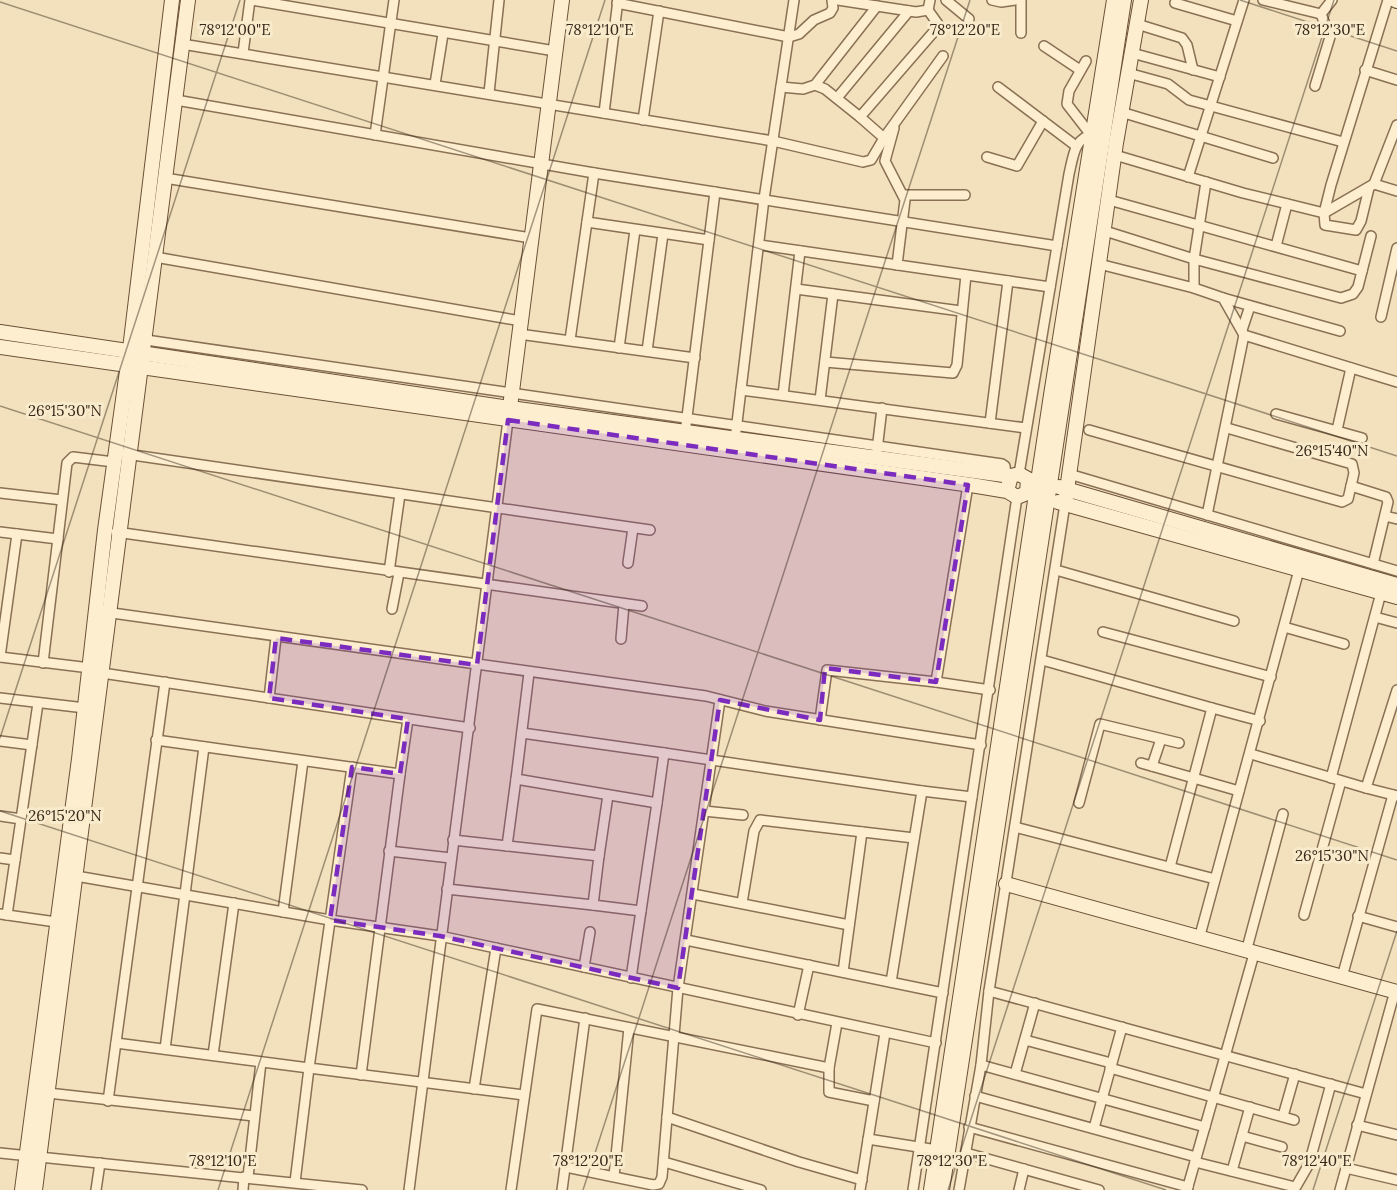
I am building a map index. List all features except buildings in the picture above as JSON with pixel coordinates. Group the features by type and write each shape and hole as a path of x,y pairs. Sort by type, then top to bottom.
{"street":[{"path":"36,1190 33,1157 64,923 76,876 104,611 120,532 130,455 172,0"},
{"path":"104,611 105,530 114,457 138,354 156,257 188,0"},
{"path":"243,53 251,0 300,4 390,25 555,51"},
{"path":"375,135 394,0"},
{"path":"489,93 499,0"},
{"path":"409,1190 562,0"},
{"path":"736,433 764,199 794,0"},
{"path":"604,113 618,1 789,37 798,34 814,20 830,13 833,8 832,0"},
{"path":"838,0 909,11 928,10"},
{"path":"860,117 937,28 938,24 928,10 930,0"},
{"path":"945,0 969,19"},
{"path":"992,0 1002,2 1015,0"},
{"path":"1021,0 1021,33"},
{"path":"959,1190 981,1065 989,991 1056,570 1105,231 1109,200 1104,141 1114,0"},
{"path":"913,1190 972,797 1026,486 1104,141 1124,0"},
{"path":"998,87 1076,146 1104,141 1121,112 1141,0"},
{"path":"1188,177 1244,0"},
{"path":"1263,0 1321,14"},
{"path":"1321,14 1332,0"},
{"path":"1388,0 1343,142 1324,213 1325,225 1356,230 1371,186 1394,145 1397,125"},
{"path":"1175,3 1237,21"},
{"path":"782,87 803,89 815,85 877,6"},
{"path":"643,120 659,11"},
{"path":"837,98 909,11"},
{"path":"1315,86 1330,37 1321,14"},
{"path":"1137,24 1182,38 1187,45 1193,70"},
{"path":"435,84 443,34"},
{"path":"182,44 773,141 863,162 871,160 884,138 943,56"},
{"path":"1044,46 1080,70"},
{"path":"1132,53 1220,77"},
{"path":"1086,61 1069,91 1067,104 1104,141 1188,177 1324,213 1371,186 1397,191"},
{"path":"1365,70 1397,80"},
{"path":"1128,73 1168,84 1185,99 1343,142"},
{"path":"815,85 837,98 884,138"},
{"path":"176,100 594,173 1057,246"},
{"path":"1121,112 1273,158"},
{"path":"897,265 904,195 885,161 898,118"},
{"path":"987,156 1017,166 1043,121"},
{"path":"932,1190 940,1165 984,882 1026,486 1026,428 1076,146"},
{"path":"570,340 594,173"},
{"path":"165,178 531,238"},
{"path":"1194,288 1194,259 1206,182"},
{"path":"685,432 715,192"},
{"path":"904,195 965,195"},
{"path":"1109,200 1362,271"},
{"path":"1276,246 1287,204"},
{"path":"587,222 709,240"},
{"path":"619,348 634,230"},
{"path":"1105,231 1194,259 1341,298 1353,294 1371,236"},
{"path":"647,351 663,234"},
{"path":"759,245 1050,287"},
{"path":"1381,317 1394,272 1397,248"},
{"path":"783,395 800,251"},
{"path":"156,257 520,328 570,340 695,358"},
{"path":"1099,264 1194,288 1340,331"},
{"path":"825,362 953,373 957,365 966,275"},
{"path":"990,423 1008,281"},
{"path":"796,289 961,311"},
{"path":"820,400 833,294"},
{"path":"1223,298 1243,333 1397,382"},
{"path":"1207,515 1219,467 1250,306"},
{"path":"0,332 138,354 685,432 968,485 1026,486 1068,490 1397,585"},
{"path":"0,347 138,354 685,432 736,433 877,452 1026,486 1065,504 1397,597"},
{"path":"1337,430 1351,368"},
{"path":"741,390 1026,428"},
{"path":"877,452 882,408"},
{"path":"1276,414 1362,438"},
{"path":"1089,430 1342,502 1348,499 1354,470 1348,462 1227,428"},
{"path":"43,663 62,500 69,459 73,457 130,455 650,530"},
{"path":"1069,474 1397,571"},
{"path":"936,682 968,485"},
{"path":"1351,486 1386,497 1388,502 1373,564"},
{"path":"0,493 62,500"},
{"path":"392,609 400,494"},
{"path":"1385,516 1397,519"},
{"path":"628,563 633,528"},
{"path":"105,530 486,586 642,606"},
{"path":"0,532 58,539"},
{"path":"17,534 3,615 0,657 470,728"},
{"path":"1056,570 1234,621"},
{"path":"1199,939 1260,721 1299,570"},
{"path":"1304,915 1381,593"},
{"path":"621,639 624,604"},
{"path":"104,611 276,638 720,700 820,720 981,745"},
{"path":"1375,617 1397,624"},
{"path":"1284,627 1344,644"},
{"path":"1103,632 1271,677"},
{"path":"269,698 276,638"},
{"path":"1042,660 1260,721"},
{"path":"22,1190 33,1157 48,1093 85,708 96,670"},
{"path":"820,720 827,670 990,690"},
{"path":"507,846 530,673"},
{"path":"108,1101 165,682"},
{"path":"1366,788 1397,690"},
{"path":"0,698 85,708"},
{"path":"566,1167 659,1184 664,1161 678,988 720,700"},
{"path":"38,703 15,860 2,915 64,923"},
{"path":"1170,867 1212,708"},
{"path":"361,1075 378,927 408,719"},
{"path":"1079,803 1100,724 1179,743"},
{"path":"522,734 972,797"},
{"path":"1152,766 1161,739"},
{"path":"156,740 400,774"},
{"path":"0,741 32,745"},
{"path":"165,1049 204,747"},
{"path":"631,978 664,753"},
{"path":"1251,754 1395,796 1342,977"},
{"path":"283,912 303,760"},
{"path":"1141,763 1239,791"},
{"path":"295,1182 351,767"},
{"path":"516,779 657,803"},
{"path":"891,982 921,791"},
{"path":"593,905 609,795"},
{"path":"704,811 743,816"},
{"path":"969,1127 1187,1189 1226,1054 1283,814"},
{"path":"0,816 21,819"},
{"path":"742,903 753,831 760,820 914,838"},
{"path":"1015,827 1215,879"},
{"path":"843,972 862,832"},
{"path":"453,840 599,856"},
{"path":"389,851 451,858"},
{"path":"0,858 15,860"},
{"path":"76,876 330,920 440,936 936,1043"},
{"path":"1006,884 1396,992 1340,1190"},
{"path":"447,889 641,911"},
{"path":"693,894 849,925"},
{"path":"213,1055 234,903"},
{"path":"1358,916 1397,927"},
{"path":"585,967 590,932"},
{"path":"686,940 943,993"},
{"path":"474,1089 496,948"},
{"path":"798,1014 808,965"},
{"path":"989,991 1366,1094"},
{"path":"1015,1074 1035,1003"},
{"path":"511,1190 537,1009 829,1068"},
{"path":"562,1190 585,1018"},
{"path":"837,1023 829,1068 829,1092 874,1101"},
{"path":"1094,1128 1122,1027"},
{"path":"614,1176 628,1028"},
{"path":"667,1117 861,1185 885,1033"},
{"path":"1025,1040 1294,1119"},
{"path":"116,1043 524,1095"},
{"path":"243,1190 261,1062"},
{"path":"981,1065 1205,1127"},
{"path":"1283,1116 1295,1074"},
{"path":"955,1076 975,1092 1232,1172 1294,1188 1309,1164 1331,1084"},
{"path":"942,1190 937,1150 955,1076"},
{"path":"48,1093 254,1116"},
{"path":"1232,1172 1250,1107"},
{"path":"1358,1125 1397,1135"},
{"path":"1242,1136 1282,1147"},
{"path":"868,1139 937,1150"},
{"path":"0,1153 362,1190"},
{"path":"966,1153 1024,1169 1064,1185 1099,1190"},
{"path":"664,1161 761,1190"},
{"path":"96,1190 100,1163"},
{"path":"1346,1168 1397,1180"},
{"path":"1019,1190 1024,1169"}],"highlighted area":[{"path":"508,420 968,485 936,682 825,668 820,720 720,700 678,988 440,936 330,920 352,767 400,774 408,719 269,698 276,638 477,665"}]}
